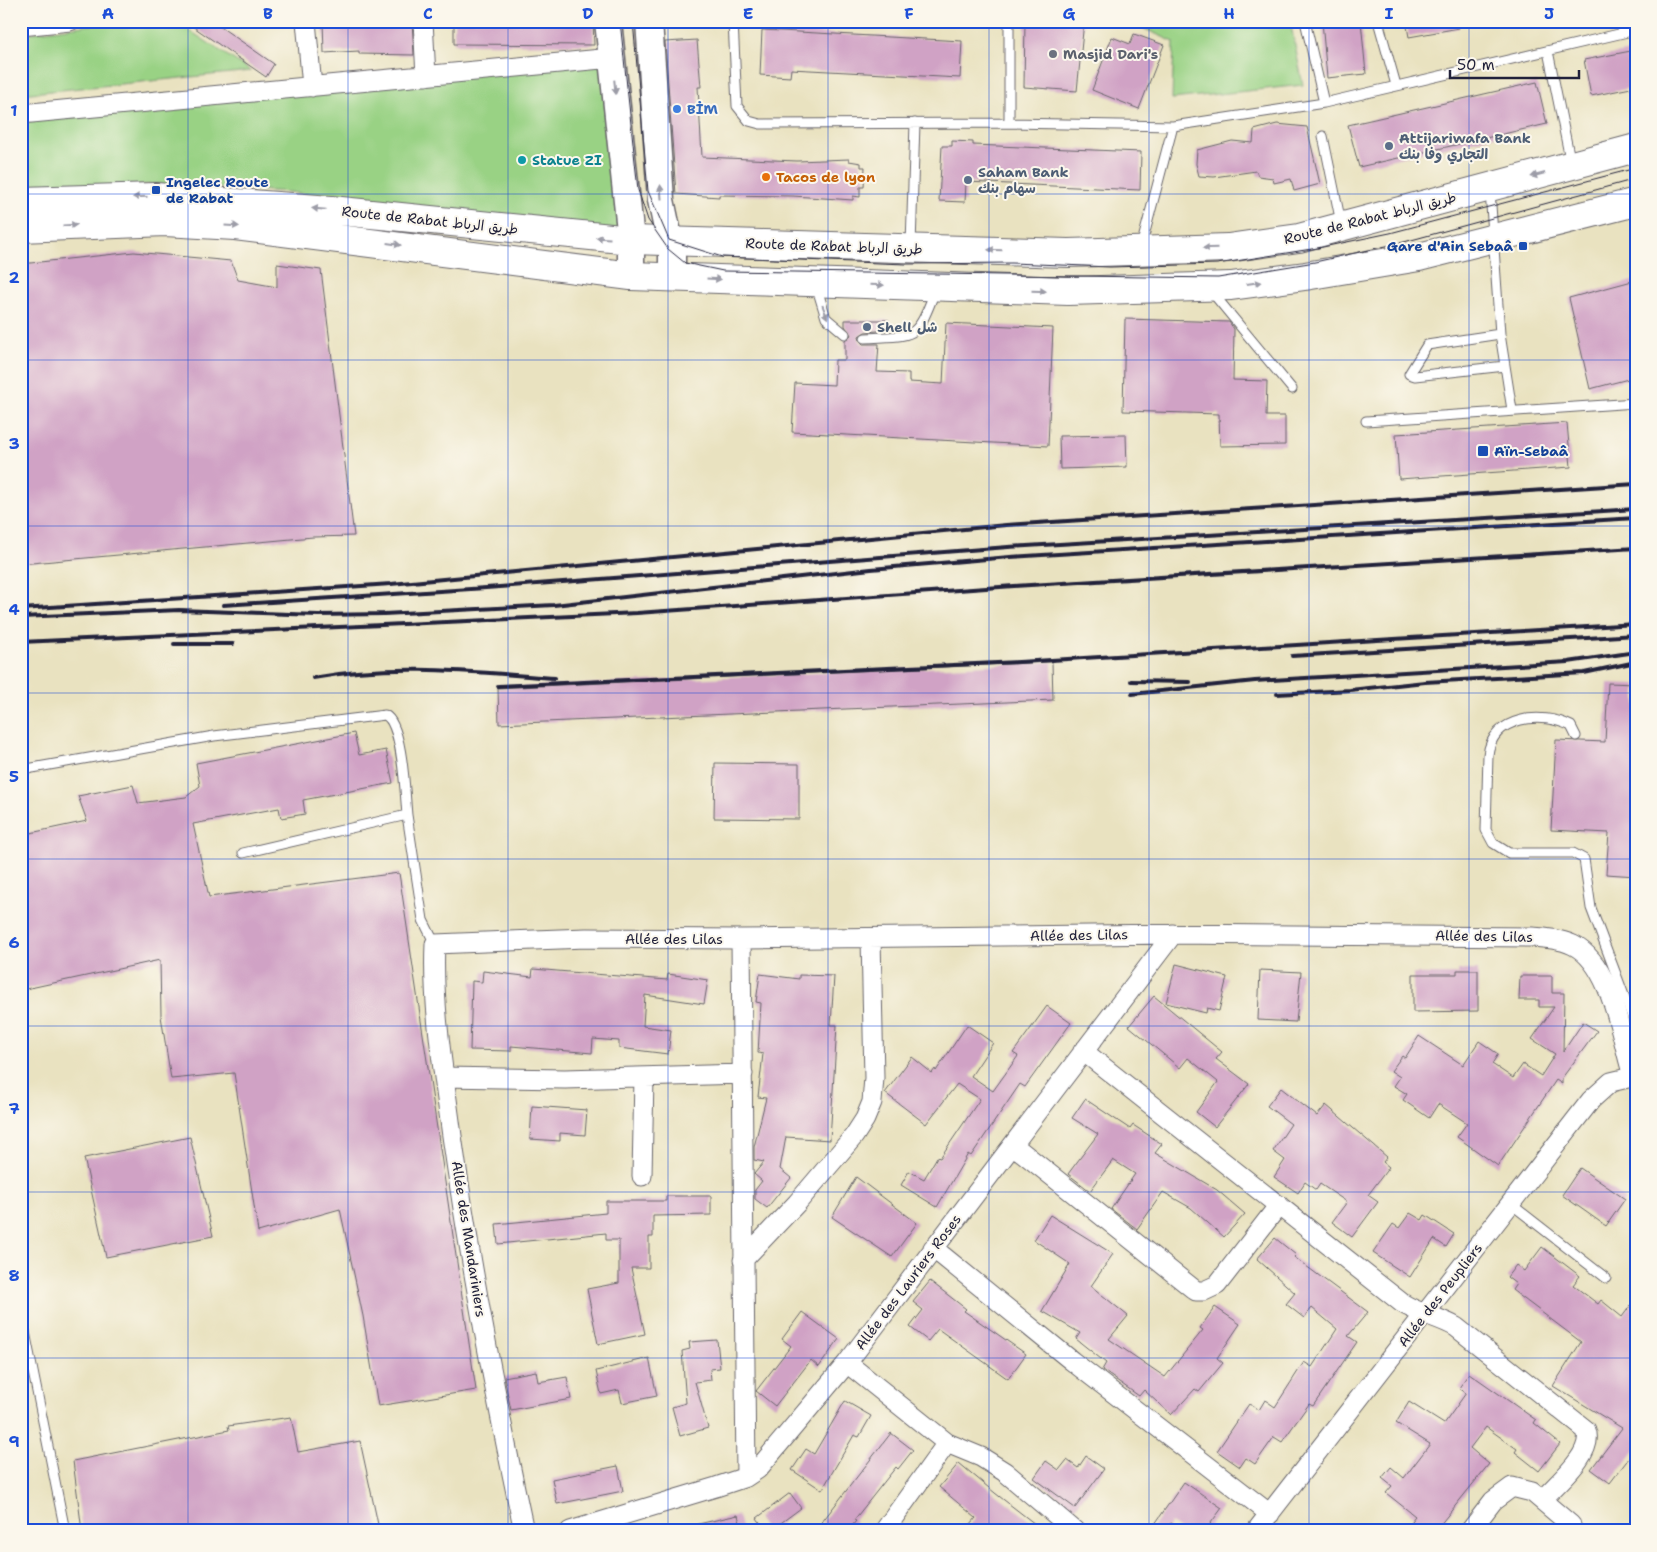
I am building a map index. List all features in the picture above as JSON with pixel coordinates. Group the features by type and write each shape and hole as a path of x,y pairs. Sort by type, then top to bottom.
{"main road":[{"name":"Route de Rabat طريق الرباط","path":"21,201 155,197 332,210 631,240 1068,253 1228,248 1299,238 1342,228 1571,164 1636,148"},
{"name":"Route de Rabat طريق الرباط","path":"21,228 165,222 235,226 631,276 1068,292 1232,286 1305,276 1420,257 1636,202"}],"street":[{"path":"21,26 70,21"},
{"path":"306,21 312,87"},
{"path":"422,21 426,76"},
{"path":"608,21 631,240 631,276"},
{"path":"649,21 661,200 672,252 672,277"},
{"path":"21,114 612,58"},
{"name":"Allée des Lilas","path":"435,944 586,938 741,939 1173,934 1531,937 1556,939 1584,952 1599,971 1610,996 1634,1076"},
{"name":"Allée des Lauriers Roses","path":"570,1531 746,1477 766,1461 847,1363 1173,934"},
{"path":"743,1260 797,1204 854,1136 865,1119 872,1102 874,1078 870,938"},
{"path":"741,939 746,1477"},
{"name":"Allée des Mandariniers","path":"435,944 434,966 444,1077 463,1211 489,1362 524,1531"},
{"path":"1083,1051 1402,1303 1425,1314 1444,1320 1456,1327 1586,1430 1588,1445 1582,1456 1542,1500"},
{"path":"444,1077 644,1077 743,1074"},
{"name":"Allée des Peupliers","path":"1256,1531 1591,1100 1612,1082 1634,1076"},
{"path":"642,1176 644,1077"},
{"path":"1013,1145 1196,1291 1204,1291 1217,1285 1279,1205"},
{"path":"933,1248 1079,1367 1270,1514"},
{"path":"847,1363 947,1443 981,1456 1005,1472 1075,1531"},
{"path":"884,1531 947,1443"},
{"path":"1470,1531 1493,1501 1512,1487 1525,1489 1542,1500 1571,1524"}],"lane":[{"path":"733,21 737,106 749,120 760,124 1009,123 1173,126 1324,103 1636,30"},
{"path":"1009,21 1009,123"},
{"path":"1305,21 1324,103"},
{"path":"1378,21 1396,85"},
{"path":"1548,50 1571,164"},
{"path":"911,248 915,123"},
{"path":"1141,250 1173,126"},
{"path":"1323,136 1342,228"},
{"path":"1490,188 1500,334 1512,410"},
{"path":"815,283 826,318 845,334"},
{"path":"865,338 905,336 917,331 924,321 936,287"},
{"path":"1208,287 1292,389"},
{"path":"1500,334 1427,345 1409,374 1415,376 1505,366"},
{"path":"1366,421 1636,403"},
{"path":"21,770 214,736 385,715 393,722 401,753 407,815 423,920 435,944"},
{"path":"1576,736 1571,726 1543,716 1523,718 1496,734 1489,748 1486,830 1493,843 1509,853 1573,853 1584,859 1591,908 1636,1027"},
{"path":"243,853 407,815"},
{"path":"1511,1204 1606,1278"},
{"path":"21,1312 65,1531"}],"green space":[{"path":"121,21 175,21 251,71 21,94 21,34"},
{"path":"1127,21 1290,21 1303,85 1172,99 1174,42"},
{"path":"611,60 624,234 289,192 155,184 21,191 21,106"}],"building":[{"path":"185,21 212,21 274,64 266,77"},
{"path":"323,21 412,21 414,55 359,54 359,51 324,53"},
{"path":"454,21 593,21 594,45 454,44"},
{"name":"Masjid Dari's","path":"1025,21 1084,21 1077,91 1024,87"},
{"path":"1322,21 1361,21 1366,74 1327,78"},
{"path":"1406,21 1459,21 1459,28 1409,37"},
{"path":"762,30 962,41 960,78 791,69 790,77 760,75"},
{"path":"1134,34 1164,45 1139,109 1092,90 1112,37 1130,44"},
{"path":"697,40 701,87 698,87 702,157 797,161 849,159 849,161 861,163 861,167 865,167 864,187 860,187 860,197 853,196 853,200 793,196 719,195 719,197 676,194 665,42"},
{"path":"1636,50 1636,87 1591,96 1584,60"},
{"path":"1537,82 1547,124 1359,167 1348,125"},
{"path":"1277,124 1307,127 1320,184 1294,191 1291,179 1274,183 1273,178 1258,176 1256,171 1214,177 1199,176 1196,164 1197,150 1232,141 1253,143 1254,130"},
{"path":"952,141 973,142 973,145 1141,152 1140,190 966,182 965,202 939,201 942,146 952,146"},
{"path":"134,252 231,261 238,280 277,287 277,264 321,270 354,536 313,537 21,564 21,264"},
{"path":"1636,280 1636,377 1590,389 1569,298"},
{"path":"1125,319 1229,322 1234,329 1233,380 1267,381 1266,416 1285,416 1285,445 1220,446 1219,414 1123,411"},
{"path":"845,320 889,320 889,330 865,332 859,336 863,344 879,344 877,372 909,373 909,382 943,384 946,323 1053,328 1048,446 792,432 795,383 834,385 835,360 845,360 845,340 851,335 845,326"},
{"path":"1567,423 1571,467 1399,479 1396,434"},
{"path":"1126,435 1127,467 1060,469 1059,436"},
{"path":"1052,662 1053,700 499,724 498,688"},
{"path":"1608,683 1636,684 1636,876 1606,874 1609,833 1551,830 1556,740 1605,742"},
{"path":"354,733 359,755 386,750 393,783 303,800 305,814 281,818 279,808 193,824 209,897 399,873 476,1390 378,1406 363,1316 340,1209 258,1232 234,1073 171,1079 161,1016 160,960 21,990 21,835 87,821 78,796 133,785 138,803 186,797 200,786 196,763"},
{"path":"715,763 799,764 799,819 714,818"},
{"path":"1176,964 1227,977 1219,1011 1207,1008 1206,1013 1166,1003"},
{"path":"533,969 667,980 668,974 708,980 704,1004 645,995 643,1026 671,1030 668,1054 619,1048 619,1041 593,1039 592,1053 511,1046 511,1051 470,1050 472,981 482,982 483,971 532,977"},
{"path":"1260,970 1301,972 1296,1022 1258,1020"},
{"path":"1457,970 1478,970 1478,1011 1413,1012 1413,974 1457,974"},
{"path":"760,974 799,979 799,975 834,976 831,1025 837,1025 830,1140 786,1137 780,1169 791,1178 767,1208 755,1199 755,1190 762,1181 754,1174 764,1162 754,1160 754,1147 766,1098 758,1097 763,1054 758,1053 761,1003 756,1002"},
{"path":"1520,976 1552,976 1552,993 1564,993 1563,1052 1583,1022 1597,1031 1562,1078 1562,1084 1556,1080 1498,1166 1457,1137 1467,1123 1438,1104 1429,1118 1403,1100 1407,1094 1394,1086 1400,1077 1391,1071 1402,1056 1405,1058 1419,1036 1463,1065 1479,1041 1498,1054 1492,1064 1513,1078 1523,1064 1541,1076 1555,1054 1532,1039 1554,1007 1539,1007 1539,1000 1519,1000"},
{"path":"1154,996 1222,1052 1216,1059 1249,1084 1215,1127 1196,1112 1218,1082 1188,1058 1180,1068 1129,1026"},
{"path":"1047,1006 1071,1023 1025,1087 1020,1084 971,1156 968,1154 937,1207 901,1185 909,1171 924,1179 937,1157 940,1158 980,1099 957,1084 926,1124 885,1093 912,1057 932,1073 935,1069 936,1071 967,1025 993,1043 971,1076 993,1091 1018,1056 1013,1053"},
{"path":"1281,1088 1317,1116 1326,1105 1387,1157 1383,1162 1389,1167 1368,1195 1378,1202 1352,1237 1332,1222 1347,1202 1320,1184 1316,1190 1305,1182 1298,1193 1274,1177 1285,1160 1273,1151 1291,1124 1267,1106"},
{"path":"1085,1099 1130,1129 1133,1125 1162,1144 1155,1153 1217,1190 1245,1214 1224,1237 1191,1208 1163,1192 1137,1229 1111,1209 1135,1174 1113,1160 1090,1191 1068,1174 1098,1134 1072,1118"},
{"path":"532,1106 587,1110 585,1135 560,1133 560,1141 530,1139"},
{"path":"190,1137 213,1236 106,1257 84,1158"},
{"path":"1580,1168 1625,1199 1606,1226 1562,1195"},
{"path":"856,1177 917,1223 892,1257 832,1217"},
{"path":"666,1196 711,1196 711,1215 653,1216 653,1237 649,1237 649,1268 631,1268 645,1334 598,1344 587,1289 619,1283 619,1240 606,1240 606,1233 498,1244 496,1224 606,1213 606,1201 666,1201"},
{"path":"1410,1213 1422,1220 1425,1215 1454,1234 1446,1247 1434,1239 1410,1277 1373,1253 1393,1224 1399,1228"},
{"path":"1050,1215 1113,1254 1091,1286 1128,1316 1109,1339 1165,1377 1203,1330 1200,1328 1215,1307 1240,1324 1217,1358 1223,1363 1199,1392 1195,1389 1171,1415 1144,1390 1139,1396 1102,1370 1106,1363 1076,1339 1080,1333 1042,1311 1070,1264 1034,1240"},
{"path":"1275,1238 1296,1255 1294,1257 1368,1312 1348,1336 1357,1342 1313,1406 1309,1404 1282,1442 1274,1437 1255,1464 1246,1458 1240,1467 1217,1451 1249,1404 1259,1410 1265,1400 1275,1407 1304,1362 1312,1367 1337,1329 1312,1308 1304,1318 1286,1304 1295,1293 1257,1259"},
{"path":"1542,1247 1580,1276 1573,1285 1598,1304 1601,1300 1622,1317 1636,1298 1636,1449 1610,1483 1591,1469 1622,1428 1553,1386 1581,1342 1512,1290 1516,1284 1507,1277 1516,1265 1524,1271"},
{"path":"930,1281 966,1309 964,1311 1026,1354 1008,1379 938,1329 928,1341 910,1327 923,1310 913,1302"},
{"path":"802,1312 839,1339 819,1367 811,1360 775,1406 756,1391 791,1346 782,1339"},
{"path":"717,1340 720,1368 710,1369 711,1380 695,1382 708,1428 680,1436 672,1407 686,1403 682,1351 690,1349 689,1342"},
{"path":"649,1358 657,1396 622,1403 619,1390 601,1394 596,1371"},
{"path":"536,1371 538,1382 567,1377 571,1399 511,1410 504,1377"},
{"path":"1469,1373 1536,1420 1534,1423 1560,1444 1539,1471 1515,1452 1517,1449 1486,1427 1470,1448 1489,1464 1435,1531 1403,1531 1415,1516 1386,1493 1392,1486 1382,1478 1391,1467 1404,1478 1430,1444 1396,1423 1409,1402 1444,1424 1466,1393 1459,1388"},
{"path":"845,1401 871,1416 859,1437 854,1435 822,1490 792,1470 806,1449 814,1454"},
{"path":"291,1417 298,1452 360,1441 379,1529 369,1531 82,1531 73,1461 229,1430 228,1426"},
{"path":"891,1433 913,1450 898,1469 896,1467 854,1520 856,1521 848,1531 833,1531 822,1522"},
{"path":"1086,1456 1104,1469 1075,1508 1034,1478 1046,1461 1059,1470 1067,1460 1078,1468"},
{"path":"959,1463 1044,1531 978,1531 970,1525 976,1518 939,1487"},
{"path":"618,1466 623,1491 557,1504 552,1479"},
{"path":"1184,1482 1222,1508 1205,1531 1182,1531 1171,1523 1166,1531 1150,1531"},
{"path":"790,1493 801,1508 770,1531 766,1531 757,1518"},
{"path":"738,1515 742,1531 695,1531 694,1525"}],"tram line":[{"path":"620,21 638,190 648,220 668,249 685,263 723,271 1218,278 1315,262 1404,242 1636,179"},
{"path":"633,21 648,191 669,240 722,257 906,264 1012,263 1110,267 1217,264 1318,248 1390,233 1636,168"}],"railway":[{"path":"21,609 391,584 1006,525 1636,484"},
{"path":"223,605 486,588 1008,547 1636,509"},
{"path":"21,617 179,610 318,615 384,614 554,605 871,569 1010,557 1636,518"},
{"path":"21,642 637,613 1014,586 1636,548"},
{"path":"498,686 1019,662 1636,624"},
{"path":"1292,656 1636,635"},
{"path":"174,644 233,644"},
{"path":"1132,694 1255,681 1568,662 1636,652"},
{"path":"1277,694 1350,690 1425,682 1584,673 1636,662"},
{"path":"313,678 343,673 403,670 464,671 555,678"},
{"path":"1131,681 1190,682"}],"place":[{"name":"Masjid Dari's","path":"1053,54"},
{"name":"BİM","path":"677,109"},
{"name":"Attijariwafa Bank التجاري وفا بنك","path":"1389,146"},
{"name":"Statue ZI","path":"522,160"},
{"name":"Tacos de lyon","path":"766,177"},
{"name":"Saham Bank سهام بنك","path":"968,180"},
{"name":"Ingelec Route de Rabat","path":"156,190"},
{"name":"Gare d'Ain Sebaâ","path":"1523,246"},
{"name":"Shell شل","path":"867,327"},
{"name":"Aïn-Sebaâ","path":"1483,451"}]}
